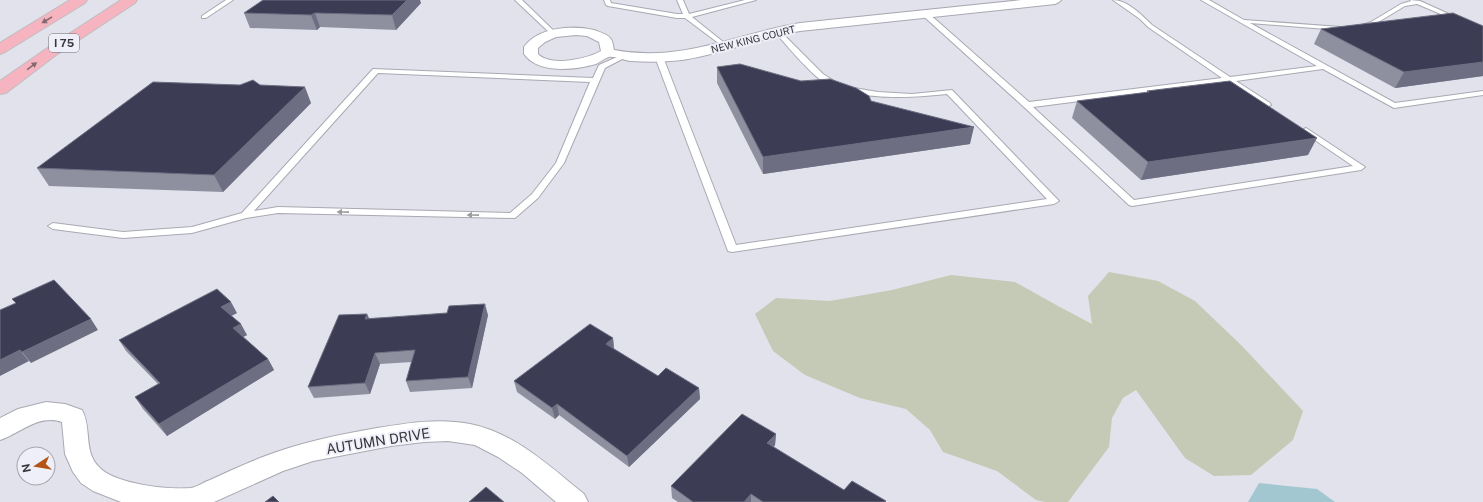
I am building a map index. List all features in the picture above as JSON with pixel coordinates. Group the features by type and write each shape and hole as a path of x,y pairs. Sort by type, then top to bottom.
{"highway":[{"name":"I 75","path":"0,49 80,0"},
{"name":"I 75","path":"0,89 63,44 130,0"}],"street":[{"name":"NEW KING COURT","path":"608,53 624,56 659,57 692,54 777,31 918,9 1055,0"},
{"path":"576,31 592,34 605,40 608,53 599,58 574,64 549,63 532,57 530,51 534,44 540,39 554,34 576,31"},
{"name":"AUTUMN DRIVE","path":"0,430 29,415 56,410 67,412 74,417 77,451 82,465 98,482 130,493 192,501 273,464 301,454 367,440 410,433 444,431 480,436 505,447 575,502"}],"lane":[{"path":"204,18 230,0"},
{"path":"518,0 554,34"},
{"path":"607,0 608,4 667,15 687,16 753,0"},
{"path":"680,0 687,16 695,24 725,46"},
{"path":"1116,0 1142,18 1150,26 1275,110"},
{"path":"1204,0 1394,106 1483,93"},
{"path":"1357,27 1373,23 1403,5 1416,1 1463,22"},
{"path":"918,9 933,20 1027,105 1132,203 1361,167 1301,128"},
{"path":"1240,20 1329,28 1350,28"},
{"path":"659,57 732,249 1054,200 949,92 912,96 878,94 840,88 820,76 777,31"},
{"path":"53,226 124,235 192,230 245,214 278,210 512,216 535,196 560,163 595,80 602,67 624,56"},
{"path":"1027,105 1326,68"},
{"path":"245,214 376,71 595,80"}],"green space":[{"path":"1109,272 1158,281 1195,301 1241,345 1303,411 1293,440 1251,475 1214,476 1185,458 1136,390 1123,398 1112,418 1109,447 1068,502 1045,502 1036,500 997,471 943,452 930,430 906,409 860,398 805,375 773,351 755,314 776,298 830,301 892,290 951,275 1015,282 1092,324 1088,296"}],"water":[{"path":"1259,483 1317,489 1335,502 1248,502"}],"building":[{"path":"263,0 407,0 392,15 244,13"},
{"path":"1453,13 1483,26 1483,62 1404,72 1321,29"},
{"path":"740,64 801,81 830,79 856,88 869,96 871,101 974,127 763,157 717,67"},
{"path":"253,80 260,85 305,87 214,175 37,168 153,82 240,85"},
{"path":"1230,81 1317,138 1148,162 1077,101 1149,92 1147,91"},
{"path":"54,280 91,319 22,352 20,350 0,360 0,310 16,303 12,299"},
{"path":"217,289 231,302 221,307 241,324 233,328 268,359 159,424 135,397 160,383 119,340"},
{"path":"485,304 468,377 406,381 415,350 375,353 365,383 308,387 339,315 367,314 365,319 447,313 449,306"},
{"path":"590,324 613,338 606,344 658,376 666,368 699,388 627,456 557,404 552,408 514,381"},
{"path":"742,414 776,434 767,443 844,490 852,481 886,501 763,502 751,494 744,502 693,502 671,486"},
{"path":"486,487 504,502 469,502"},
{"path":"273,496 279,502 265,502"}]}
